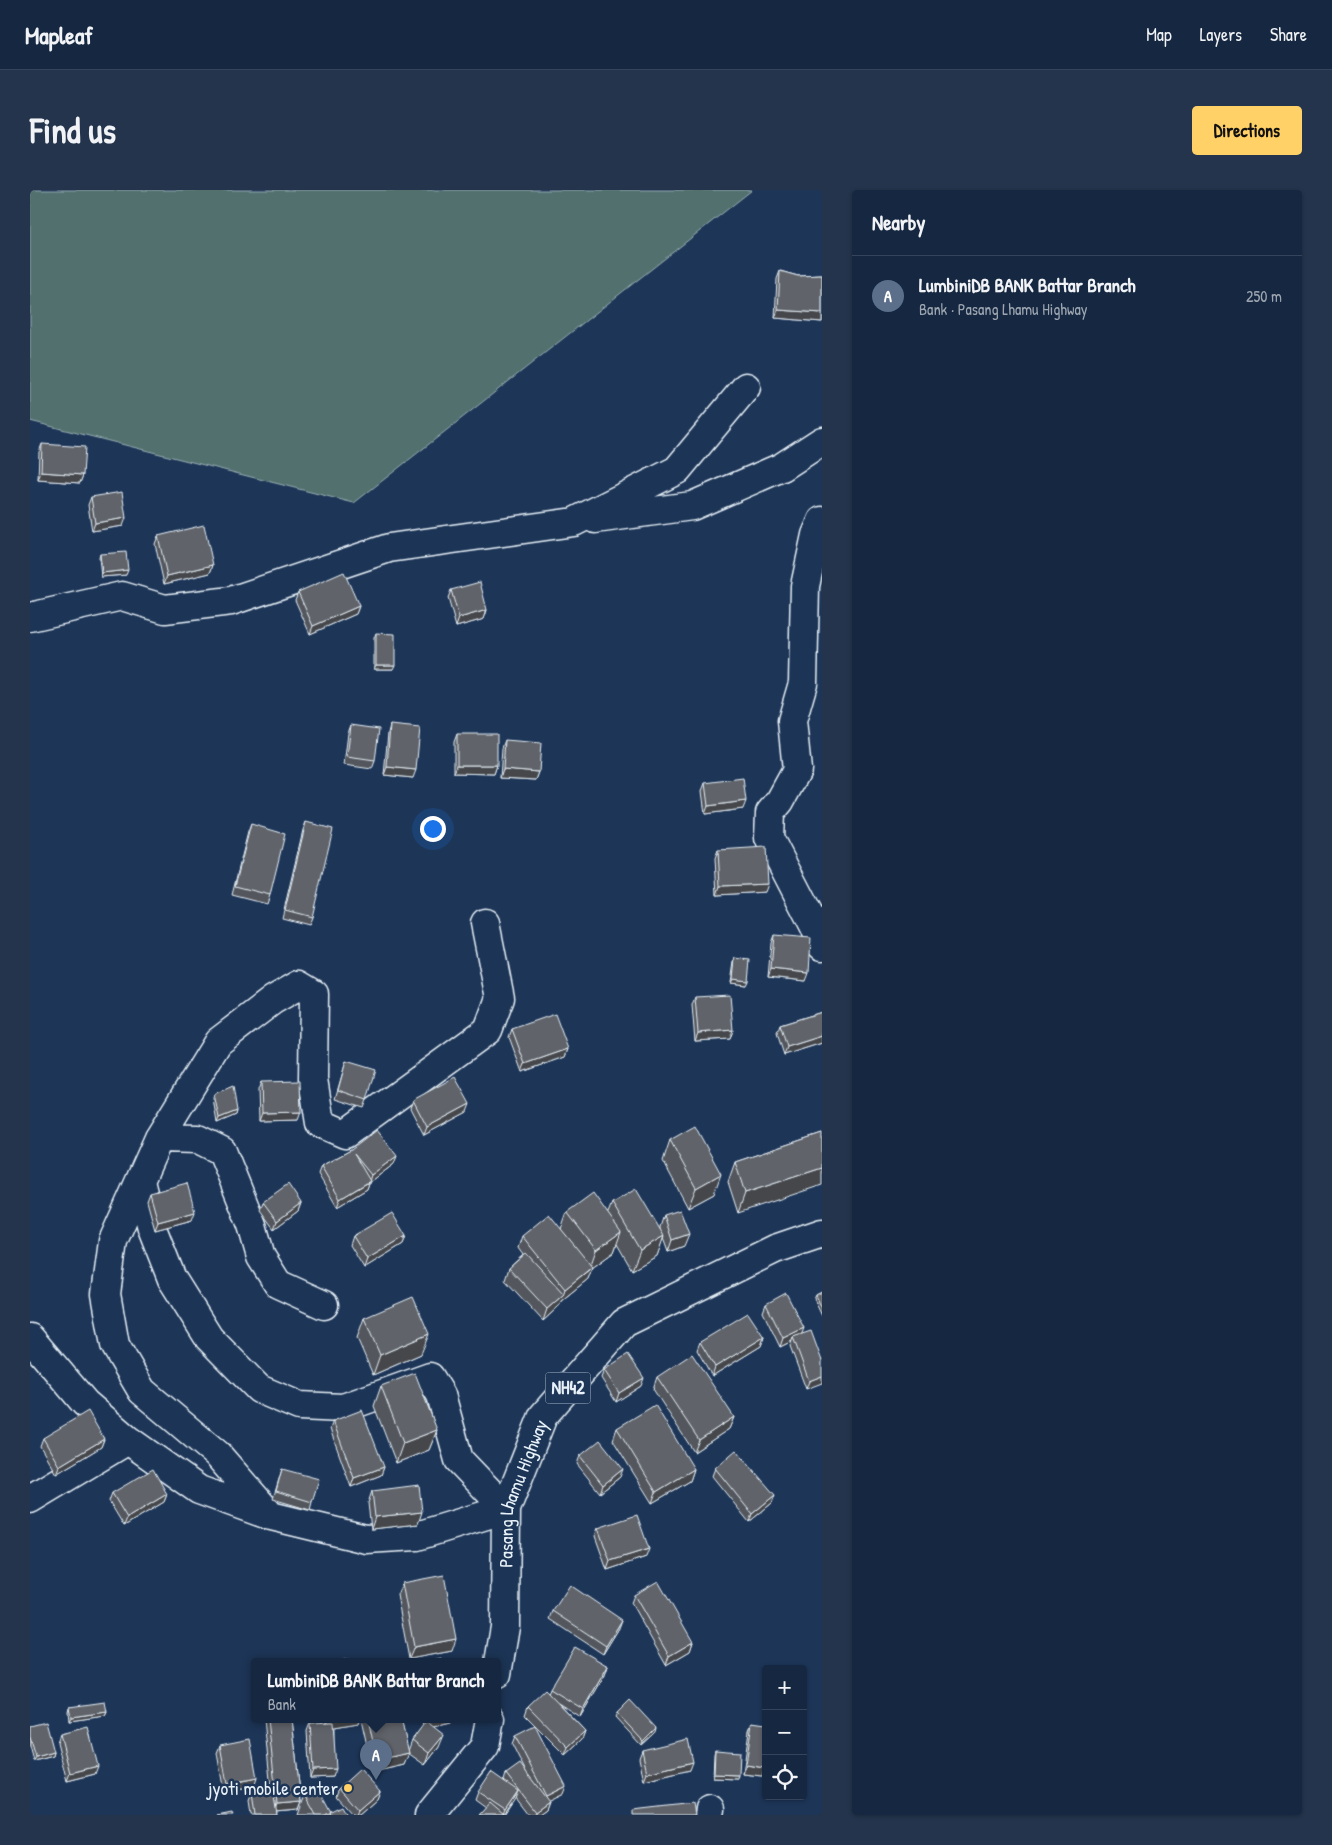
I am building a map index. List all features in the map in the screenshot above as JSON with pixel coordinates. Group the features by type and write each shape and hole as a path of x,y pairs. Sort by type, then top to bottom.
{"street":[{"path":"574,522 677,470 746,387"},
{"path":"30,617 122,596 165,609 231,601 390,548 692,506 782,467 822,441"},
{"path":"822,521 816,535 805,586 803,683 792,721 797,770 780,801 770,813 769,838 822,946"},
{"path":"270,1516 217,1454 142,1391 115,1345 106,1294 113,1241 159,1138 218,1042 273,1000 298,985 314,994 313,1079 320,1124 346,1134 488,1030 500,998 485,923"},
{"path":"159,1138 198,1139 222,1151 252,1225 261,1257 278,1284 324,1304"},
{"path":"30,1338 85,1403 128,1440 199,1490 270,1516 366,1539 417,1536 506,1510 459,1460 441,1395 430,1377 343,1408 299,1406 259,1389 209,1338 172,1280 152,1228 140,1181"},
{"name":"Pasang Lhamu Highway","path":"500,1658 505,1627 506,1510 543,1416 624,1323 775,1249 822,1233"},
{"path":"30,1499 128,1440"},
{"path":"429,1815 485,1746 489,1723"}],"green space":[{"path":"30,190 752,190 354,503 30,421"}],"building":[{"path":"780,271 798,276 822,275 822,313 778,310"},
{"path":"42,444 85,447 83,475 41,472"},
{"path":"122,492 126,518 95,523 91,497"},
{"path":"204,525 213,565 167,576 158,536"},
{"path":"126,552 128,570 102,573 100,554"},
{"path":"344,572 359,606 313,626 298,592"},
{"path":"480,582 487,610 459,618 451,590"},
{"path":"376,633 395,634 395,665 376,665"},
{"path":"351,725 379,729 375,761 347,757"},
{"path":"390,725 420,728 416,770 387,767"},
{"path":"457,734 497,734 497,765 457,765"},
{"path":"505,740 541,743 539,772 503,769"},
{"path":"743,778 746,801 708,806 705,783"},
{"path":"306,822 333,829 312,917 285,910"},
{"path":"251,824 285,834 270,895 235,886"},
{"path":"766,847 768,884 720,886 718,850"},
{"path":"774,935 811,938 809,973 771,969"},
{"path":"735,958 750,960 748,981 733,979"},
{"path":"730,995 733,1030 698,1033 695,997"},
{"path":"822,1012 822,1036 787,1047 780,1025"},
{"path":"555,1014 568,1049 525,1064 512,1029"},
{"path":"346,1061 376,1070 367,1100 338,1090"},
{"path":"455,1077 470,1104 427,1127 413,1100"},
{"path":"300,1081 301,1112 262,1113 261,1082"},
{"path":"233,1086 237,1111 219,1118 214,1094"},
{"path":"695,1126 721,1174 696,1188 670,1140"},
{"path":"377,1130 397,1156 371,1175 354,1154 370,1181 340,1199 321,1166 351,1150"},
{"path":"822,1133 822,1168 745,1193 735,1162"},
{"path":"187,1183 195,1212 158,1222 150,1193"},
{"path":"288,1184 301,1203 277,1221 263,1202"},
{"path":"636,1189 664,1236 640,1250 612,1203"},
{"path":"593,1193 621,1232 596,1250 567,1212"},
{"path":"680,1210 689,1234 672,1240 664,1215"},
{"path":"392,1213 406,1236 367,1259 353,1236"},
{"path":"549,1214 592,1267 565,1289 522,1236"},
{"path":"526,1253 564,1294 547,1309 509,1268"},
{"path":"822,1292 822,1309 816,1295"},
{"path":"786,1293 804,1328 783,1338 766,1304"},
{"path":"413,1297 429,1334 380,1355 364,1318"},
{"path":"748,1313 764,1337 715,1367 700,1342"},
{"path":"811,1331 822,1361 822,1376 809,1381 793,1337"},
{"path":"628,1354 644,1378 619,1393 604,1370"},
{"path":"692,1354 734,1417 699,1440 657,1377"},
{"path":"415,1373 437,1430 403,1443 381,1386"},
{"path":"655,1405 694,1469 656,1492 617,1428"},
{"path":"362,1410 384,1467 354,1478 333,1421"},
{"path":"88,1411 104,1439 59,1466 43,1438"},
{"path":"600,1440 623,1469 603,1485 580,1456"},
{"path":"736,1450 775,1495 752,1514 715,1468"},
{"path":"153,1469 167,1494 127,1518 112,1493"},
{"path":"282,1469 319,1479 312,1502 276,1491"},
{"path":"419,1485 422,1512 375,1517 372,1491"},
{"path":"637,1515 649,1549 610,1561 598,1528"},
{"path":"444,1575 456,1639 414,1647 402,1583"},
{"path":"658,1581 693,1642 669,1656 634,1595"},
{"path":"570,1585 622,1620 606,1646 553,1611"},
{"path":"575,1647 608,1666 583,1709 550,1689"},
{"path":"545,1690 585,1731 568,1747 528,1706"},
{"path":"630,1700 656,1728 643,1741 617,1713"},
{"path":"105,1702 107,1712 71,1717 69,1707"},
{"path":"46,1722 54,1752 36,1757 30,1737 30,1726"},
{"path":"752,1722 762,1723 762,1768 746,1765"},
{"path":"268,1723 292,1723 301,1802 277,1804"},
{"path":"310,1723 333,1723 336,1769 313,1770"},
{"path":"369,1723 402,1723 409,1753 377,1760"},
{"path":"425,1723 429,1723 444,1735 429,1753 412,1740"},
{"path":"535,1726 566,1786 546,1796 515,1736"},
{"path":"88,1727 98,1766 70,1773 60,1734"},
{"path":"250,1739 257,1778 227,1784 220,1745"},
{"path":"688,1739 693,1762 647,1773 642,1750"},
{"path":"715,1750 740,1752 739,1775 714,1774"},
{"path":"520,1764 549,1802 535,1812 506,1774"},
{"path":"360,1769 380,1791 358,1810 339,1788"},
{"path":"491,1772 518,1791 505,1810 478,1792"},
{"path":"318,1788 331,1812 325,1815 316,1815 305,1795"},
{"path":"273,1790 277,1815 255,1815 252,1793"},
{"path":"490,1803 504,1815 479,1815"},
{"path":"693,1803 695,1815 633,1815 633,1810"},
{"path":"341,1806 346,1815 330,1815 331,1811"},
{"path":"232,1812 233,1815 217,1815"}],"place":[{"name":"LumbiniDB BANK Battar Branch","path":"376,1780"},
{"name":"jyoti mobile center","path":"348,1788"}]}
